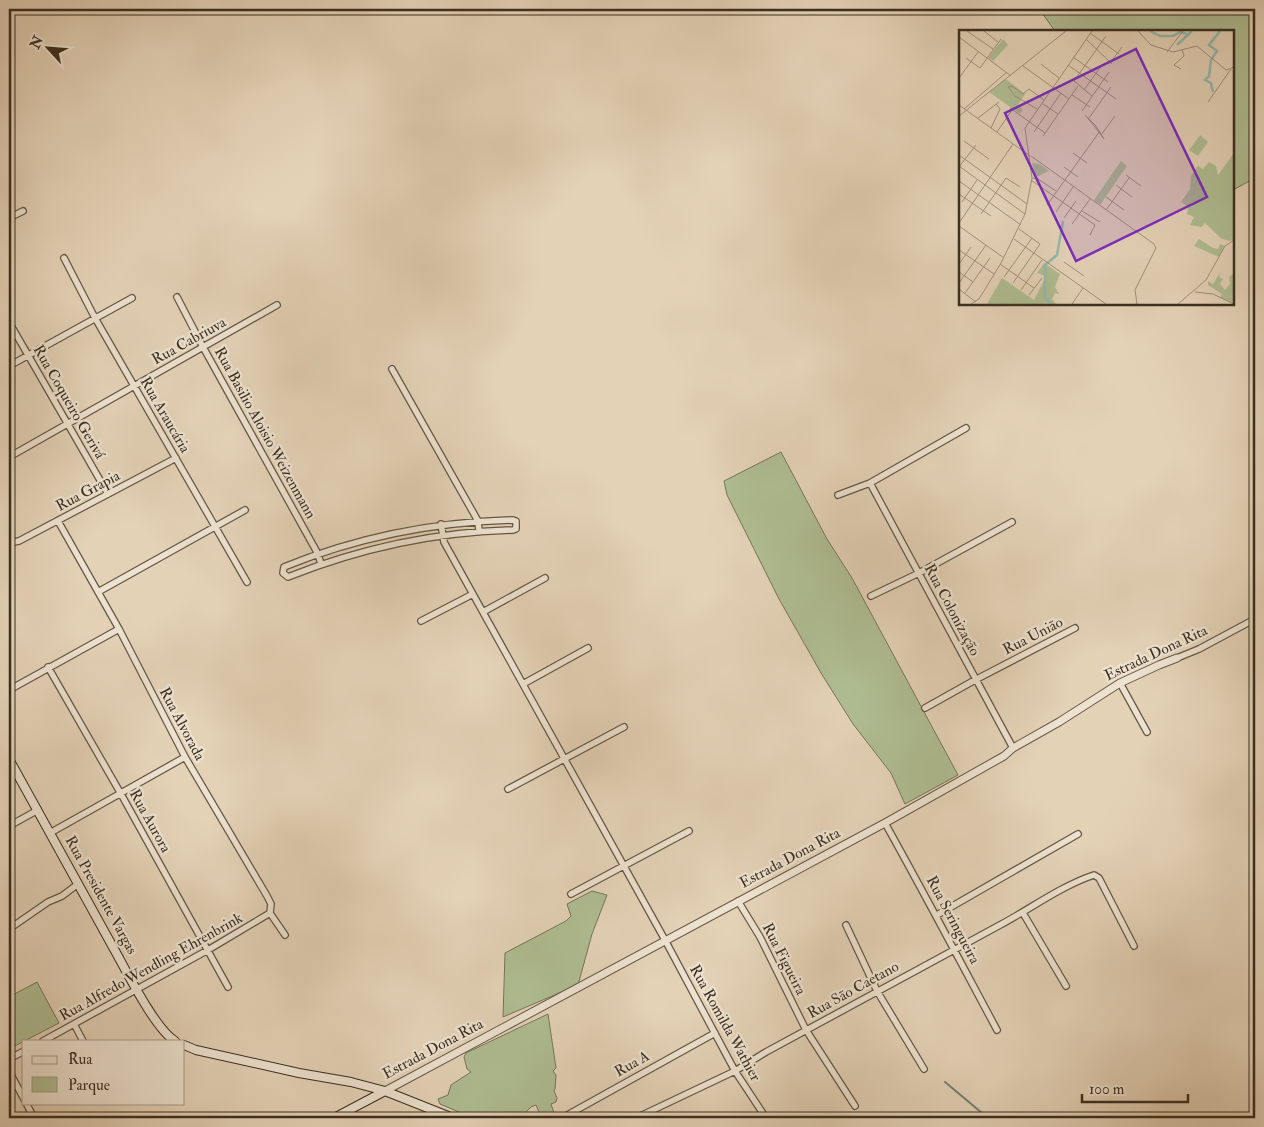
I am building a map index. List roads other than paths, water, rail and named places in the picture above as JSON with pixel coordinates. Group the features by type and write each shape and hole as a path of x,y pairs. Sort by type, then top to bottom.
{"main road":[{"name":"Rua Presidente Vargas","path":"9,758 137,990 162,1028 174,1040"},
{"path":"185,1046 239,1060 351,1082 385,1091 453,1118"},
{"name":"Estrada Dona Rita","path":"334,1118 385,1091"}],"street":[{"path":"9,218 23,211"},
{"name":"Rua Araucária","path":"64,258 95,318 248,582"},
{"name":"Rua Basilio Aloisio Weizenmann","path":"177,297 318,554 321,564"},
{"path":"9,366 132,298"},
{"name":"Rua Cabriuva","path":"9,457 278,305"},
{"name":"Rua Coqueiro Gerivá","path":"9,322 108,494"},
{"path":"392,370 478,521 479,532"},
{"path":"838,495 870,483 966,428"},
{"name":"Rua Grapia","path":"10,538 14,542 19,541 176,458"},
{"name":"Rua Colonização","path":"870,483 1013,748"},
{"path":"98,592 245,510"},
{"path":"513,520 516,521 517,525 516,529 513,530 443,535 379,547 321,564 288,577 283,573 284,567 376,536 441,524 513,520"},
{"name":"Rua Alvorada","path":"58,521 119,629 185,757 267,896 270,904 270,913 285,935"},
{"path":"871,596 919,573 1012,522"},
{"name":"Rua Romilda Wathier","path":"441,524 444,542 665,940 735,1071 766,1118"},
{"path":"483,612 545,578"},
{"path":"421,621 473,594"},
{"name":"Estrada Dona Rita","path":"385,1091 884,823 1004,756 1013,748 1059,722 1120,683 1159,664 1199,649 1255,619"},
{"name":"Rua União","path":"924,708 1075,628"},
{"path":"9,690 119,629"},
{"path":"523,684 588,648"},
{"name":"Rua Aurora","path":"48,667 228,987"},
{"path":"1120,683 1147,732"},
{"path":"508,789 624,727"},
{"path":"50,834 185,757"},
{"path":"9,826 38,810"},
{"name":"Rua Seringueira","path":"884,823 937,916 998,1030"},
{"path":"571,894 689,831"},
{"path":"937,916 1078,834"},
{"name":"Rua São Caetano","path":"636,1118 735,1071 953,949 1022,913 1080,879 1094,875 1099,878 1134,946"},
{"path":"9,930 48,902 62,896 78,884"},
{"name":"Rua Figueira","path":"738,900 760,937 806,1030 855,1106"},
{"name":"Rua Alfredo Wendling Ehrenbrink","path":"45,1040 208,950 270,913"},
{"path":"1022,913 1066,986"},
{"path":"846,925 877,991 924,1069"},
{"path":"74,1024 82,1040"},
{"name":"Rua A","path":"562,1118 715,1033"},
{"path":"9,1059 22,1052"},
{"path":"9,1071 22,1095"},
{"path":"27,1104 34,1118"}],"waterway":[{"path":"945,1082 982,1113 992,1118"}]}
